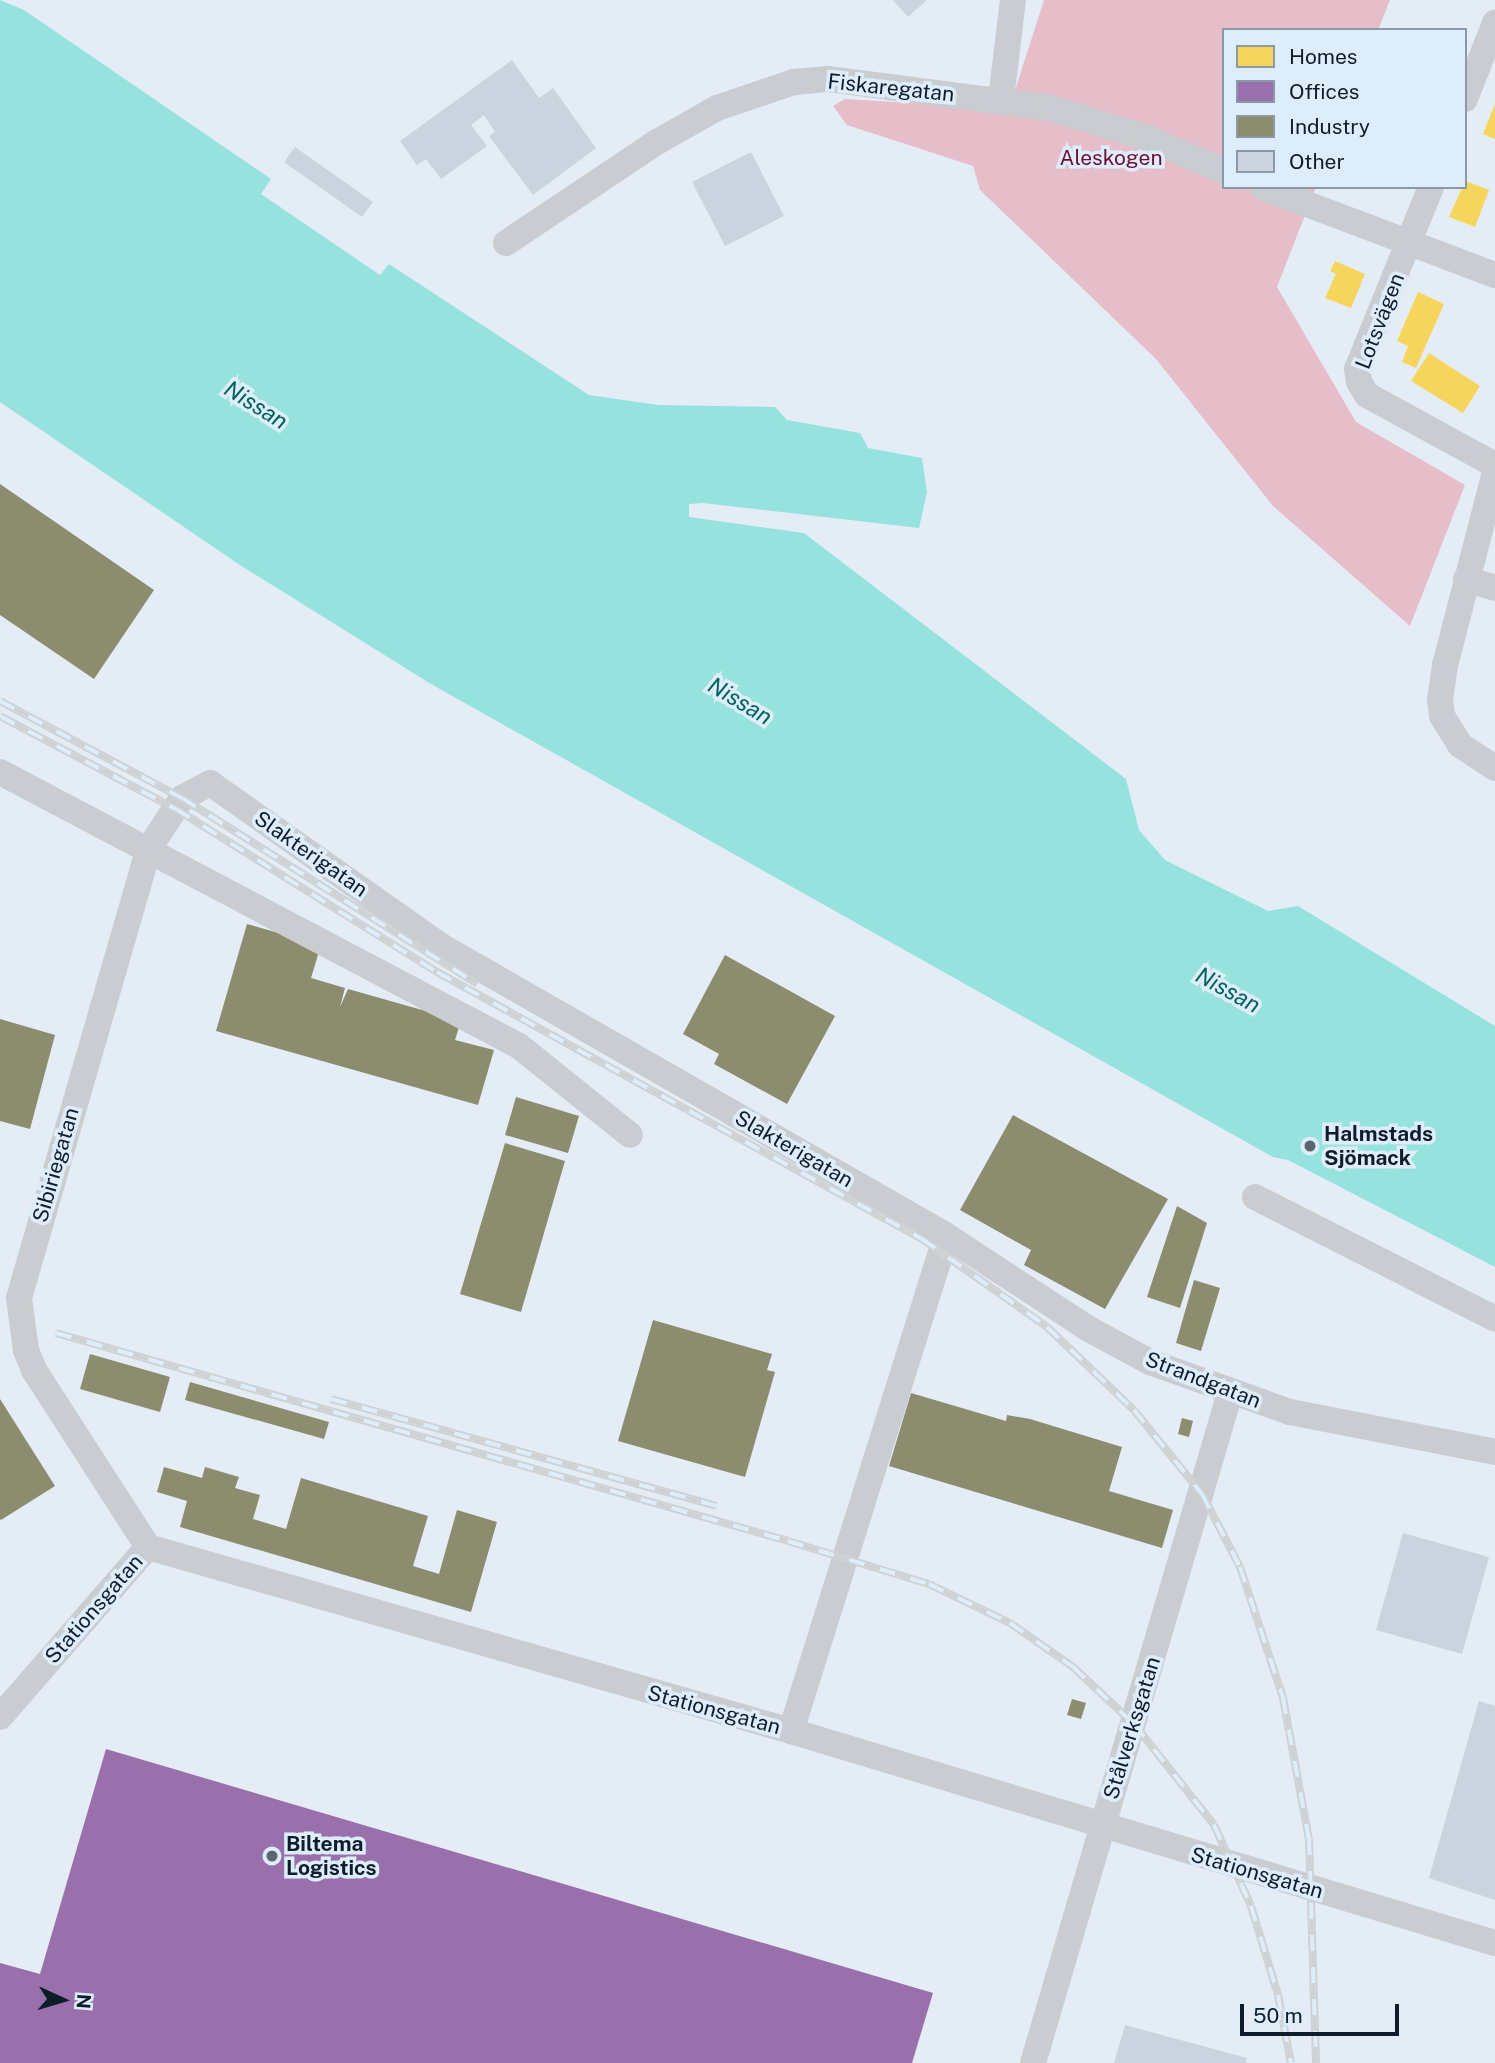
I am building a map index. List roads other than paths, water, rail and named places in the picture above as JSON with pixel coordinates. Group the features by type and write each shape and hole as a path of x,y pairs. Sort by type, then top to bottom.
{"street":[{"path":"1000,99 1013,0"},
{"path":"1467,94 1495,23"},
{"name":"Fiskaregatan","path":"506,243 657,142 717,108 763,90 828,79 1000,99 1087,118 1222,170"},
{"path":"1267,189 1495,275"},
{"name":"Lotsvägen","path":"1430,189 1357,369 1359,382 1367,395 1495,466"},
{"path":"1495,472 1443,673 1442,716 1460,745 1495,768"},
{"path":"1466,579 1495,588"},
{"path":"0,772 519,1046 631,1135"},
{"name":"Sibiriegatan","path":"148,1547 34,1370 26,1350 19,1298 148,850 182,798 210,783"},
{"name":"Slakterigatan","path":"210,783 441,946 942,1233"},
{"path":"1255,1197 1495,1319"},
{"path":"792,1731 941,1252 942,1233"},
{"name":"Strandgatan","path":"942,1233 1087,1328 1150,1362 1230,1393 1290,1412 1495,1452"},
{"name":"Stålverksgatan","path":"1033,2063 1230,1393"},
{"name":"Stationsgatan","path":"0,1717 148,1547 792,1731 1103,1827 1495,1943"}],"water":[{"name":"Nissan","path":"0,0 24,10 271,179 261,194 380,275 389,264 589,395 658,405 775,407 787,420 860,433 868,448 922,458 927,492 919,528 703,503 689,504 689,517 804,533 1126,779 1139,830 1165,860 1268,911 1298,906 1495,1026 1495,1267 1288,1160 1273,1157 431,684 240,565 0,402"}],"railway":[{"path":"0,701 182,798 477,984"},
{"path":"0,716 176,809 437,972 922,1239 1047,1327 1134,1410 1202,1494 1240,1567 1283,1698 1309,1839 1316,2063"},
{"path":"56,1333 788,1541 929,1584 1010,1623 1073,1667 1134,1724 1214,1825 1251,1906 1278,1995 1291,2063"},
{"path":"331,1399 716,1506"}],"place":[{"name":"Halmstads Sjömack","path":"1310,1146"},
{"name":"Biltema Logistics","path":"272,1856"}],"park label":[{"name":"Aleskogen","path":"1111,158"}]}
